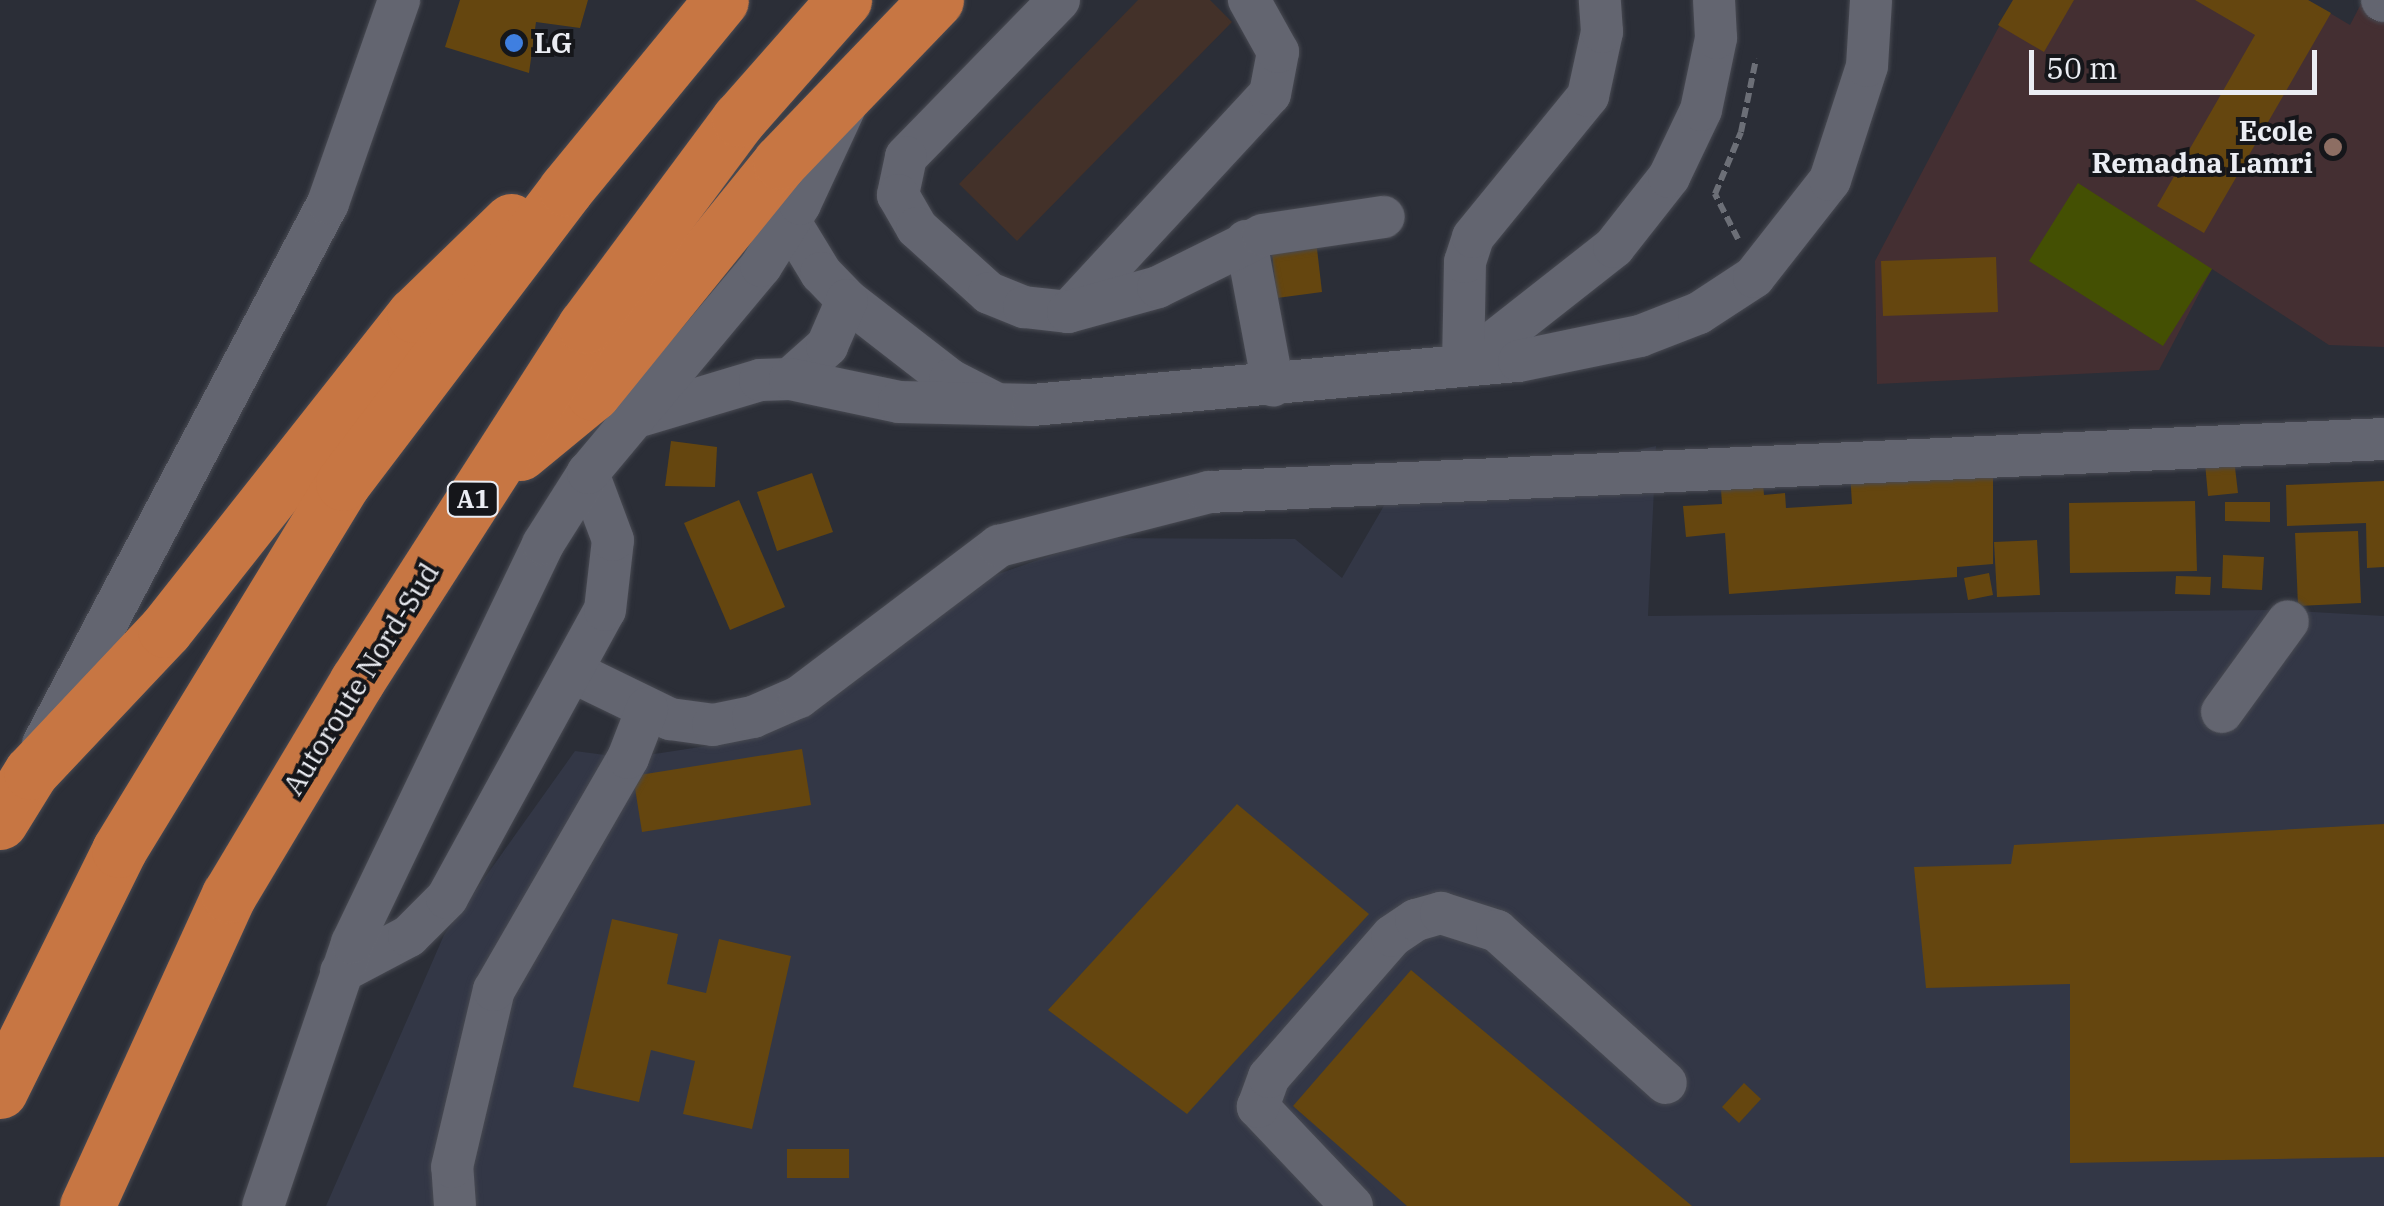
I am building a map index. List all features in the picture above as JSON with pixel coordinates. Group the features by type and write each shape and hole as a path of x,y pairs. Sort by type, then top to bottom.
{"highway":[{"path":"0,1092 119,850 343,482 566,189 721,0"},
{"name":"Autoroute Nord-Sud","path":"88,1206 230,894 492,470 585,326 739,119 844,0"},
{"path":"492,470 593,393 760,185 936,0"},
{"path":"0,822 31,772 165,630 445,278 520,214 566,189"}],"street":[{"path":"31,772 312,236 358,128 399,0"},
{"path":"1059,0 906,157 898,194 916,228 990,293 1024,307 1068,312 1158,288 1246,241 1282,230 1384,217"},
{"path":"1068,312 1270,94 1278,52 1249,0"},
{"path":"1463,366 1464,262 1472,237 1588,96 1602,32 1600,0"},
{"path":"1463,366 1614,247 1669,177 1701,110 1716,38 1714,0"},
{"path":"640,416 730,385 790,379 899,402 1000,405 1463,366 1578,353 1640,336 1699,313 1754,277 1830,180 1867,66 1871,0"},
{"path":"263,1206 341,972 543,544 588,473 640,416 790,222 855,84"},
{"path":"790,222 821,274 847,300 950,380 1000,405"},
{"path":"1246,241 1273,385"},
{"path":"790,379 827,346 847,300"},
{"path":"572,672 647,709 713,725 753,717 799,696 999,546 1209,492 2384,439"},
{"path":"341,972 409,936 447,898 604,610 613,576 605,505 588,473"},
{"path":"2222,712 2288,621"},
{"path":"455,1206 452,1167 494,990 628,758 647,709"},
{"path":"1352,1206 1258,1107 1269,1078 1392,936 1416,920 1441,913 1497,931 1666,1083"}],"path":[{"path":"1715,194 1739,242"}],"shaded area":[{"path":"1138,0 1210,0 1232,22 1017,241 959,184"},
{"path":"2013,0 2308,0 2350,25 2363,0 2384,11 2384,347 2329,345 2212,269 2159,370 1877,384 1875,261"},
{"path":"1656,446 1648,616 2275,610 2384,616 2384,1206 326,1206 444,935 575,751 628,758 746,740 956,589 1100,538 1295,539 1342,578 1385,504"}],"green space":[{"path":"2078,183 2212,269 2163,346 2029,261"}],"building":[{"path":"460,0 588,0 580,28 536,22 529,73 445,47"},
{"path":"2013,0 2074,0 2044,52 1998,25"},
{"path":"2195,0 2308,0 2331,13 2204,233 2157,206 2255,35"},
{"path":"1316,240 1322,292 1277,298 1271,245"},
{"path":"1996,257 1998,312 1883,316 1881,261"},
{"path":"671,441 717,447 715,487 665,486"},
{"path":"2234,459 2238,493 2208,496 2205,463"},
{"path":"1993,461 1993,564 1957,567 1957,577 1729,594 1725,533 1686,537 1683,506 1722,504 1720,475 1762,472 1764,495 1785,493 1786,508 1852,504 1850,472"},
{"path":"812,473 833,532 777,551 757,492"},
{"path":"2384,481 2384,567 2367,568 2366,523 2287,526 2286,485"},
{"path":"739,500 785,607 730,630 684,523"},
{"path":"2195,501 2197,571 2070,573 2069,503"},
{"path":"2225,502 2270,502 2270,522 2225,521"},
{"path":"2358,531 2361,603 2298,606 2295,533"},
{"path":"2037,540 2040,595 1997,597 1994,542"},
{"path":"2223,555 2264,557 2262,590 2222,588"},
{"path":"1989,573 1993,595 1968,600 1964,578"},
{"path":"2176,576 2211,577 2210,595 2175,594"},
{"path":"802,749 811,805 642,832 633,776"},
{"path":"1237,804 1369,914 1187,1114 1048,1010"},
{"path":"2384,824 2384,1157 2070,1163 2070,984 1926,988 1914,867 2011,864 2014,845"},
{"path":"612,919 678,934 667,984 706,993 719,939 791,956 752,1129 683,1114 695,1061 651,1050 639,1102 573,1087"},
{"path":"1411,970 1692,1206 1407,1206 1293,1106"},
{"path":"1744,1083 1761,1099 1739,1123 1722,1107"},
{"path":"787,1149 849,1149 849,1178 787,1178"}],"place":[{"name":"LG","path":"514,43"},
{"name":"Ecole Remadna Lamri","path":"2333,147"}]}
